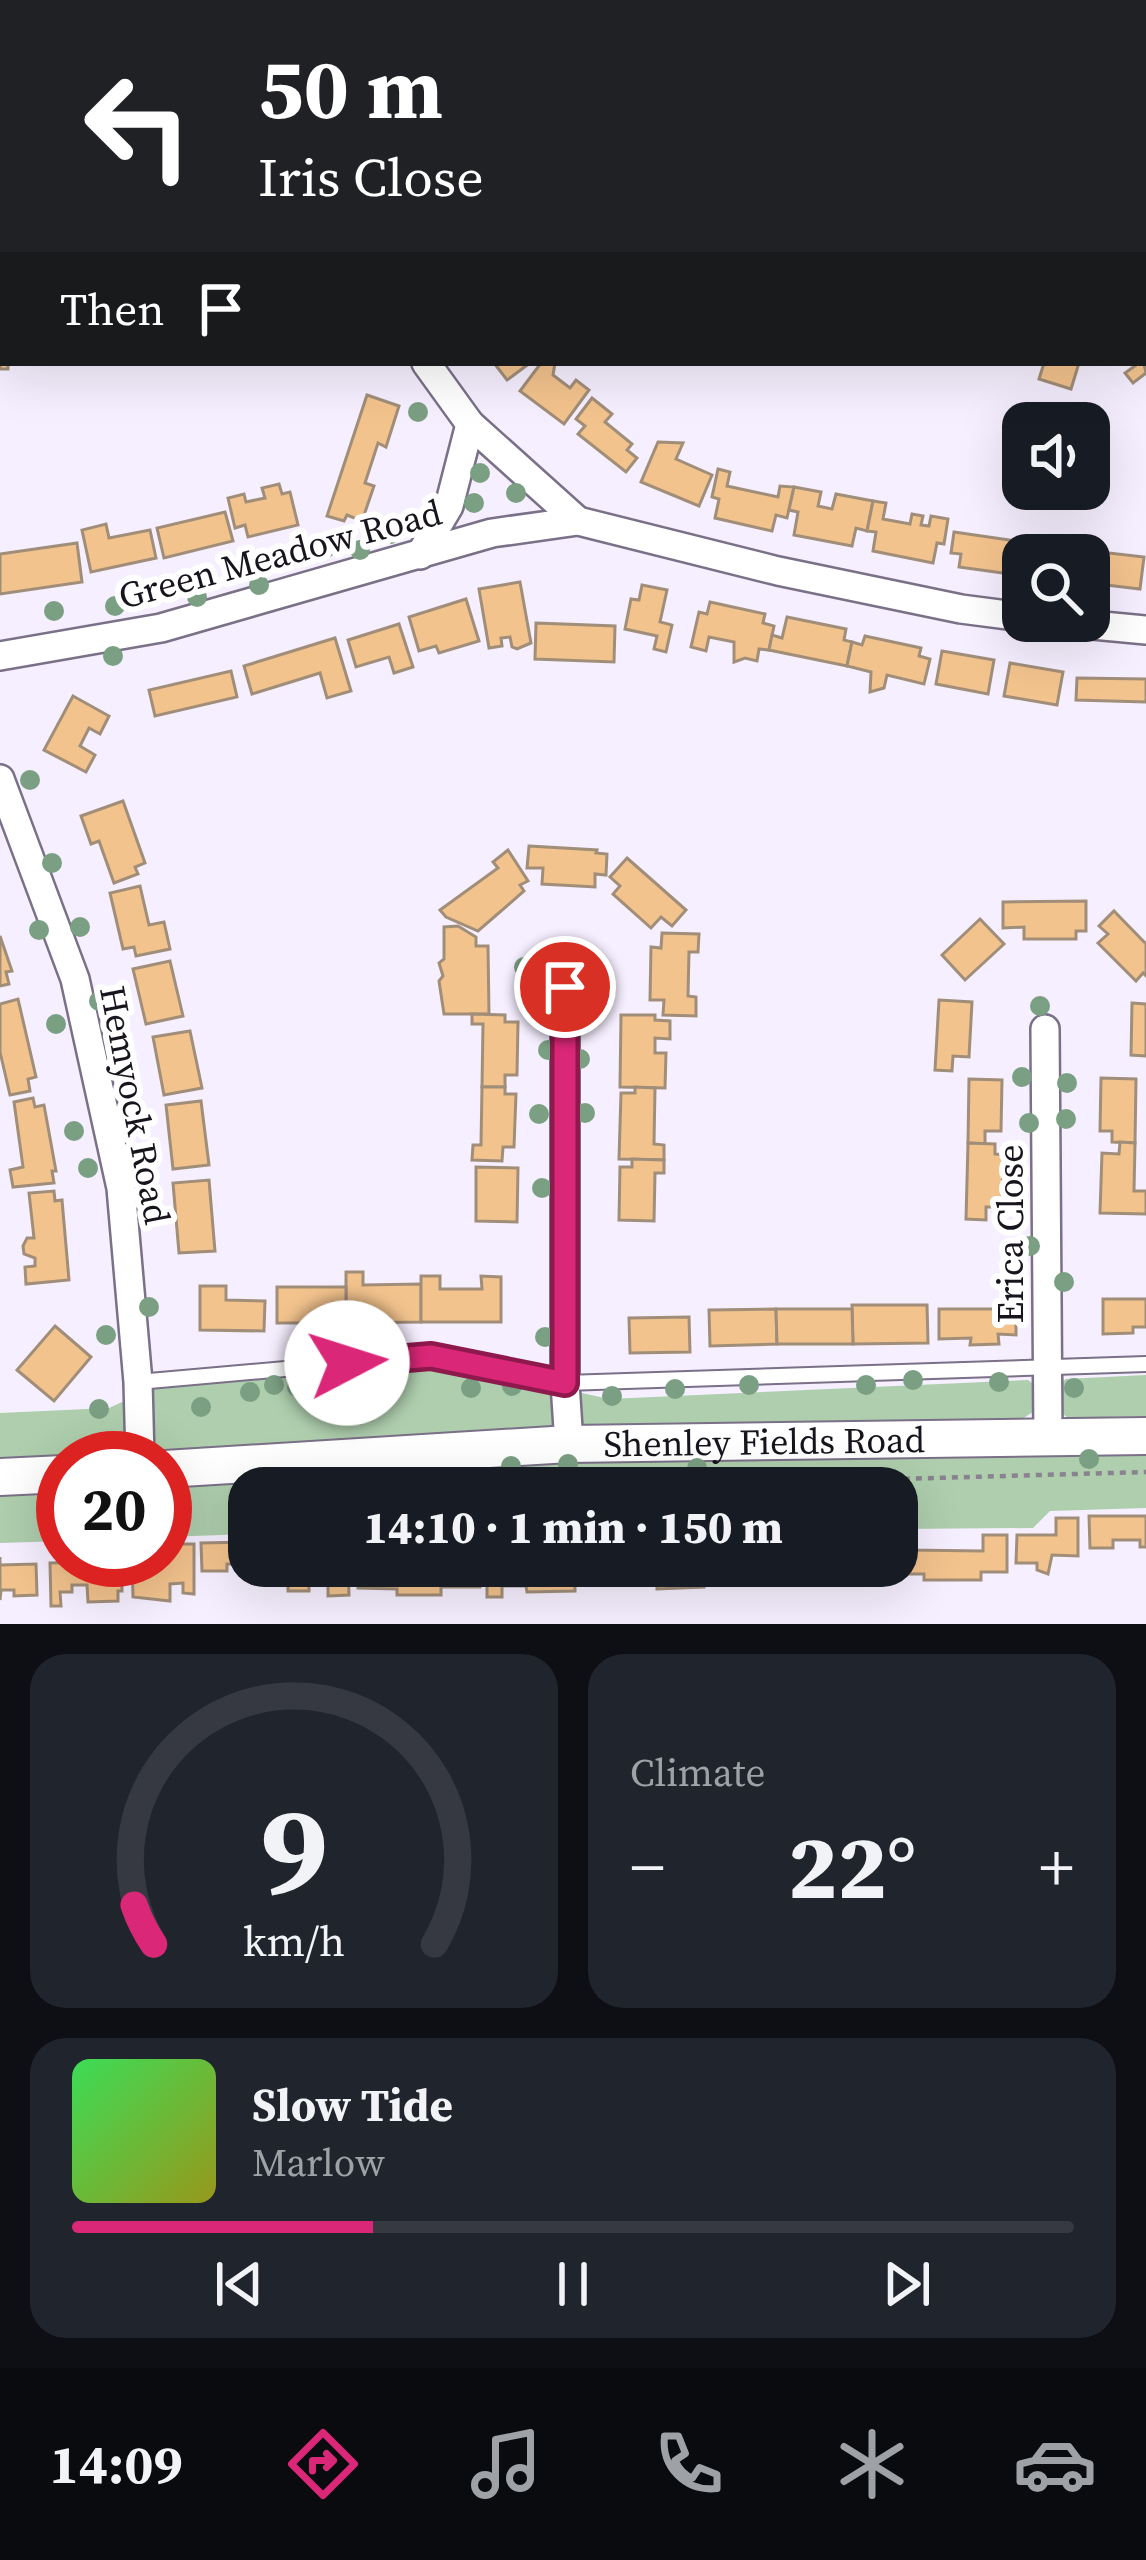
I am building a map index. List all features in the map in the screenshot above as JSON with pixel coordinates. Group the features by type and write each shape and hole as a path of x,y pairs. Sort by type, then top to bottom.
{"street":[{"name":"Green Meadow Road","path":"428,366 470,424 578,521"},
{"path":"420,555 449,506 470,424"},
{"name":"Green Meadow Road","path":"0,656 161,628 492,533 578,521 778,571 1002,614"},
{"path":"1110,626 1146,629"},
{"name":"Hemyock Road","path":"0,779 75,979 121,1188 139,1431"},
{"path":"565,987 569,1444"},
{"name":"Erica Close","path":"1045,1029 1048,1437"},
{"name":"Shenley Fields Road","path":"192,1467 569,1444 1146,1436"},
{"path":"0,1477 36,1475"}],"lane":[{"path":"138,1382 431,1356 565,1383 1146,1364"}],"path":[{"path":"918,1478 1146,1472"}],"green space":[{"path":"433,1360 609,1399 1028,1380 1033,1412 1022,1419 500,1436 759,1450 1146,1451 1146,1508 1050,1511 1033,1528 918,1529 918,1467 228,1467 228,1535 192,1536 192,1431 36,1431 36,1542 0,1543 0,1413 109,1408 157,1386"},
{"path":"1146,1375 1146,1416 1068,1418 1063,1414 1062,1382 1066,1379"}],"building":[{"path":"496,366 526,366 507,380"},
{"path":"539,366 554,366 553,375 570,388 576,380 589,390 564,424 520,391"},
{"path":"1043,366 1078,366 1071,389 1039,379"},
{"path":"1144,366 1146,373 1133,383 1125,373"},
{"path":"367,395 399,406 386,447 378,443 365,483 374,486 362,521 347,515 344,521 327,516"},
{"path":"592,398 612,414 605,422 632,444 627,450 637,458 626,472 578,434 585,426 576,419"},
{"path":"658,442 683,443 676,459 712,475 699,506 641,482"},
{"path":"718,469 730,472 727,486 778,497 780,486 794,487 787,518 776,515 772,531 715,518 719,499 712,497"},
{"path":"279,484 282,494 290,492 298,525 248,537 245,525 235,528 228,498 244,494 246,502 265,498 262,488"},
{"path":"794,487 821,492 818,506 832,509 836,494 873,501 867,531 856,528 852,546 794,535 798,512 789,510"},
{"path":"873,501 886,503 883,519 910,524 912,514 923,516 921,525 929,526 931,516 948,519 944,544 937,543 933,563 873,551 876,532 867,531"},
{"path":"225,512 233,541 164,558 157,528"},
{"path":"106,524 109,538 150,530 156,558 91,572 82,530"},
{"path":"954,532 1002,539 1002,573 959,567 961,554 951,553"},
{"path":"77,543 82,582 0,594 0,554"},
{"path":"1110,553 1144,557 1140,589 1110,585"},
{"path":"520,582 531,643 517,649 510,637 501,638 502,646 489,648 479,589"},
{"path":"642,585 667,590 660,622 672,625 666,652 654,649 657,636 625,629 631,599 639,600"},
{"path":"466,599 479,641 439,653 436,646 419,651 409,617"},
{"path":"710,602 765,614 763,623 774,626 769,650 759,649 757,661 734,662 734,642 709,637 706,651 691,647 699,612 707,614"},
{"path":"787,617 846,629 844,640 852,642 847,666 769,650 772,635 782,638"},
{"path":"536,623 615,626 614,662 535,659"},
{"path":"399,624 413,667 394,673 389,657 356,667 348,640"},
{"path":"865,636 921,648 919,656 930,659 924,684 887,675 884,688 870,692 871,672 847,666 852,642 862,645"},
{"path":"335,638 351,691 327,698 320,673 252,694 244,666"},
{"path":"942,651 994,660 988,694 936,684"},
{"path":"1010,663 1063,672 1057,705 1004,696"},
{"path":"231,671 237,697 155,716 149,690"},
{"path":"1077,678 1146,679 1146,702 1076,700"},
{"path":"73,696 109,716 100,734 89,728 80,746 95,755 86,772 44,750"},
{"path":"123,801 145,863 135,867 138,874 114,883 99,841 91,844 81,816"},
{"path":"529,846 597,850 607,854 606,875 595,874 595,887 542,884 543,868 527,868"},
{"path":"508,850 528,881 520,885 524,891 478,931 446,917 440,910 498,868 493,862"},
{"path":"627,858 686,910 672,926 661,917 651,928 613,894 620,886 610,877"},
{"path":"140,886 149,925 164,922 170,949 136,956 134,947 123,949 110,893"},
{"path":"1086,901 1086,931 1076,931 1076,939 1024,939 1024,927 1003,928 1003,902"},
{"path":"1114,911 1146,944 1146,976 1143,973 1136,981 1098,943 1108,934 1099,926"},
{"path":"980,919 1004,944 965,980 942,955"},
{"path":"458,926 476,937 476,946 488,946 489,1014 444,1014 439,963 444,959 444,927"},
{"path":"662,933 699,934 698,952 689,952 688,996 696,997 696,1016 663,1015 664,1000 650,1000 651,947 661,948"},
{"path":"0,936 12,971 6,972 9,984 0,986"},
{"path":"170,961 183,1016 146,1024 133,969"},
{"path":"18,999 36,1077 28,1079 30,1091 10,1095 0,1052 0,1004"},
{"path":"939,1000 972,1002 969,1057 953,1056 952,1071 935,1070"},
{"path":"1132,1003 1146,1004 1146,1056 1131,1055"},
{"path":"472,1014 505,1015 505,1022 518,1022 517,1075 505,1075 505,1087 482,1087 483,1024 472,1024"},
{"path":"621,1015 655,1015 655,1020 670,1021 670,1039 655,1038 655,1053 666,1053 665,1088 620,1087"},
{"path":"190,1031 202,1088 164,1095 153,1037"},
{"path":"1101,1078 1136,1079 1135,1143 1112,1142 1112,1131 1100,1131"},
{"path":"969,1079 1002,1080 1001,1131 985,1131 985,1144 968,1143"},
{"path":"482,1087 505,1087 505,1094 516,1094 514,1147 503,1147 502,1161 472,1160 473,1145 481,1145"},
{"path":"635,1087 655,1088 654,1144 664,1145 664,1160 619,1159 621,1093 635,1093"},
{"path":"33,1098 35,1107 44,1105 54,1183 13,1187 10,1170 23,1167 14,1102"},
{"path":"201,1101 209,1165 173,1169 166,1105"},
{"path":"1120,1142 1135,1143 1134,1191 1146,1191 1146,1214 1100,1213 1102,1153 1119,1154"},
{"path":"968,1143 995,1144 995,1154 1003,1155 1002,1207 986,1207 986,1220 966,1219"},
{"path":"632,1159 664,1160 664,1173 655,1173 654,1221 619,1220 620,1167 632,1167"},
{"path":"476,1167 518,1168 517,1222 476,1221"},
{"path":"209,1180 215,1251 179,1253 173,1183"},
{"path":"54,1191 55,1201 62,1200 69,1280 26,1284 25,1267 35,1266 35,1258 24,1254 23,1246 27,1238 34,1238 29,1193"},
{"path":"346,1272 363,1272 363,1285 421,1284 421,1322 346,1323"},
{"path":"421,1276 440,1276 440,1289 482,1289 481,1276 501,1277 501,1322 421,1322"},
{"path":"200,1286 226,1286 226,1300 265,1301 264,1331 200,1330"},
{"path":"277,1287 346,1287 346,1323 277,1323"},
{"path":"1103,1299 1146,1299 1146,1327 1133,1327 1133,1333 1103,1334"},
{"path":"852,1305 927,1305 928,1343 853,1344"},
{"path":"776,1309 777,1344 710,1346 709,1310"},
{"path":"776,1309 852,1309 853,1344 777,1344"},
{"path":"939,1309 1016,1309 1016,1335 998,1334 999,1344 970,1345 971,1338 939,1339"},
{"path":"689,1317 690,1352 630,1353 629,1318"},
{"path":"55,1326 91,1357 54,1401 17,1370"},
{"path":"1089,1516 1146,1516 1146,1547 1140,1547 1140,1540 1113,1540 1113,1548 1090,1548"},
{"path":"1056,1518 1078,1518 1078,1556 1052,1555 1048,1574 1037,1570 1037,1563 1016,1563 1017,1535 1056,1535"},
{"path":"983,1535 1007,1535 1007,1572 981,1572 981,1580 924,1580 924,1574 918,1574 918,1550 983,1551"},
{"path":"228,1542 227,1571 202,1571 201,1543"},
{"path":"194,1544 194,1594 183,1593 183,1587 192,1587"},
{"path":"36,1564 37,1595 14,1596 14,1590 1,1590 0,1600 0,1565"},
{"path":"51,1587 72,1587 72,1592 60,1592 61,1606 51,1606"},
{"path":"87,1587 122,1587 118,1601 88,1602"},
{"path":"133,1587 170,1587 170,1601 133,1597"},
{"path":"328,1587 349,1587 349,1595 328,1596"},
{"path":"441,1587 441,1595 397,1595 397,1589 358,1588"},
{"path":"487,1587 502,1587 502,1597 487,1597"},
{"path":"526,1587 575,1587 575,1591 527,1592"}],"route":[{"path":"347,1363 431,1356 565,1383 565,987"}]}
